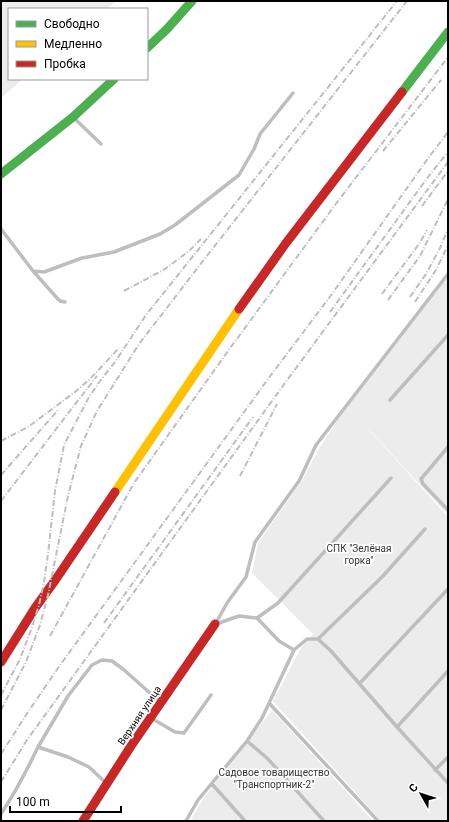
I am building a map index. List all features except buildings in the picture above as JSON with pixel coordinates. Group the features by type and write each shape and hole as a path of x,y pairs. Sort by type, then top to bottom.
{"main road":[{"path":"148,47 167,29 192,1"},
{"path":"1,662 34,608 61,572 234,316 286,243 448,32"},
{"path":"1,174 73,117 113,80"},
{"name":"Верхняя улица","path":"83,821 106,783 160,703 216,624"}],"lane":[{"path":"33,271 44,272 82,258 114,252 160,234 175,225 239,175 254,149 260,134 293,93"},
{"path":"73,117 101,144"},
{"path":"1,229 33,271 60,301 65,302"},
{"path":"216,624 227,603 246,576 255,542 299,481 316,445 448,274"},
{"path":"390,400 448,335"},
{"path":"448,447 421,479 423,484 448,510"},
{"path":"257,618 278,603 391,478"},
{"path":"186,821 198,800 247,740 262,718 294,650 307,640 318,639 383,576 425,529"},
{"path":"360,683 448,589"},
{"path":"216,624 239,616 257,618 279,641 294,650"},
{"path":"318,639 360,683 448,784"},
{"path":"1,814 13,796 38,747 68,696 92,665 102,660 112,662 123,669 160,703"},
{"path":"397,727 448,671"},
{"path":"150,718 175,732 184,733 211,695"},
{"path":"269,703 378,821"},
{"path":"247,740 267,758 324,821"},
{"path":"38,747 68,757 89,767 106,783"},
{"path":"436,770 448,756"},
{"path":"212,784 245,821"}],"green space":[{"path":"1,1 116,1 108,8 8,8 8,80 22,80 1,98"},
{"name":"СПК \"Зелёная горка\"","path":"448,276 448,515 350,409 448,517 448,821 381,821 273,701 301,648 313,634 252,573 258,543 301,482 320,447 347,406"},
{"name":"Садовое товарищество \"Транспортник-2\"","path":"272,710 373,821 190,821 205,796"}],"railway":[{"path":"1,695 20,659 39,605 48,554 55,491 64,445 89,397 115,362 146,315 397,1"},
{"path":"1,710 26,662 40,625 48,595 68,496 81,446 97,411 139,344 407,1"},
{"path":"50,636 134,483 335,205 448,57"},
{"path":"383,151 441,80"},
{"path":"1,754 58,668 271,375 329,298 448,132"},
{"path":"330,312 428,177 448,152"},
{"path":"1,782 27,740 285,383 448,162"},
{"path":"422,206 448,171"},
{"path":"388,300 420,256 448,199"},
{"path":"410,297 426,274 448,229"},
{"path":"382,294 419,244 427,230"},
{"path":"124,291 165,269 189,251 201,239"},
{"path":"415,302 436,270 447,247"},
{"path":"1,441 28,427 75,392 90,379 119,348"},
{"path":"1,501 97,376"},
{"path":"240,476 277,404"},
{"path":"1,475 59,409"},
{"path":"104,623 253,417"}],"traffic: fast":[{"path":"148,47 167,29 192,1"},
{"path":"402,92 448,32"},
{"path":"1,174 73,117 113,80"}],"traffic: slow":[{"path":"115,492 239,309"}],"traffic: jam":[{"path":"239,309 286,243 402,92"},
{"path":"1,662 35,608 115,492"},
{"path":"83,821 131,746 215,624"}]}
